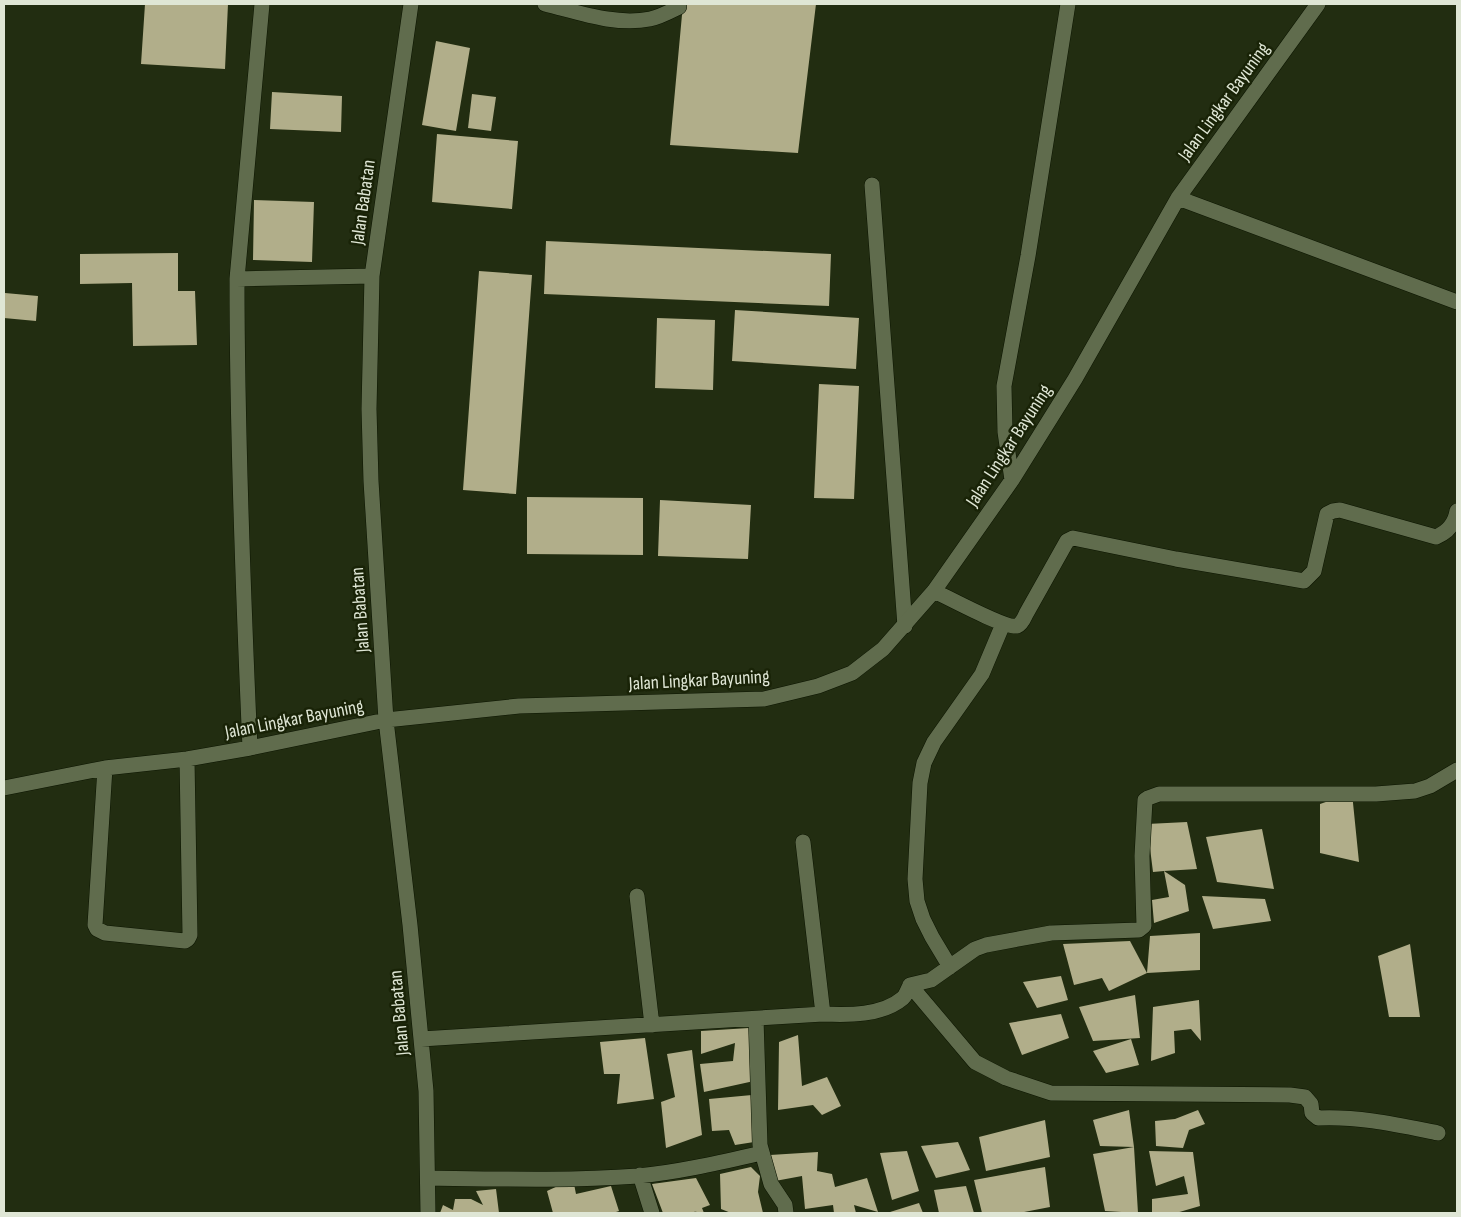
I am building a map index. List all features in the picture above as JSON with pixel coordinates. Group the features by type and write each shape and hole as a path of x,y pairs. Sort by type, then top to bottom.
{"street":[{"path":"250,748 240,524 237,278 262,4"},
{"name":"Jalan Babatan","path":"411,4 372,276 369,409 371,481 386,720 410,925 426,1091 428,1213"},
{"path":"545,4 608,19 640,20 662,15 679,7"},
{"path":"1012,480 1005,432 1004,386 1029,246 1068,4"},
{"name":"Jalan Lingkar Bayuning","path":"4,788 105,768 187,759 250,748 386,720 519,706 764,699 818,686 852,673 883,649 934,591 1012,480 1074,379 1178,198 1318,4"},
{"path":"872,185 904,626"},
{"path":"1178,198 1457,302"},
{"path":"237,278 372,276"},
{"path":"934,591 1004,624 1016,626 1021,623 1067,541 1073,538 1176,559 1304,581 1314,571 1327,514 1333,510 1340,510 1436,537 1447,532 1456,519 1457,511"},
{"path":"950,967 927,928 917,901 914,879 920,783 924,763 934,742 982,674 1004,624"},
{"path":"105,768 94,916 95,925 104,934 185,941 190,935 187,759"},
{"path":"910,985 931,980 975,949 986,945 1051,933 1139,930 1142,928 1144,926 1142,856 1145,800 1151,796 1159,794 1376,794 1415,791 1430,786 1457,770"},
{"path":"803,842 824,1014"},
{"path":"636,896 652,1025"},
{"path":"421,1039 824,1014 849,1015 884,1008 904,998 910,985"},
{"path":"910,985 975,1062 1006,1078 1050,1092 1290,1095 1305,1097 1311,1104 1312,1113 1318,1118 1337,1117 1381,1121 1438,1133"},
{"path":"756,1018 760,1145 772,1184 785,1205 786,1213"},
{"path":"428,1178 550,1179 640,1175 715,1164 762,1153"},
{"path":"640,1175 652,1213"}],"building":[{"path":"145,4 228,4 225,69 141,64"},
{"path":"683,4 816,4 798,153 670,145"},
{"path":"436,41 470,48 456,131 422,125"},
{"path":"272,92 342,96 341,132 270,129"},
{"path":"472,94 496,97 491,131 468,128"},
{"path":"437,134 518,141 512,209 432,202"},
{"path":"254,200 314,202 312,262 253,260"},
{"path":"546,241 831,254 829,306 544,294"},
{"path":"178,253 178,291 195,291 197,345 133,346 132,283 80,284 80,254"},
{"path":"479,271 532,275 516,494 463,490"},
{"path":"5,293 38,296 36,321 4,318"},
{"path":"735,310 859,318 856,369 732,361"},
{"path":"657,318 715,320 713,390 655,388"},
{"path":"819,384 859,386 854,499 814,498"},
{"path":"527,497 643,498 643,555 527,554"},
{"path":"660,500 751,505 748,559 658,556"},
{"path":"1352,793 1359,862 1320,853 1320,804"},
{"path":"1187,822 1197,869 1153,872 1147,824"},
{"path":"1262,829 1274,889 1217,882 1206,837"},
{"path":"1164,871 1185,885 1189,911 1154,923 1152,900 1169,897"},
{"path":"1202,896 1265,899 1271,921 1213,929"},
{"path":"1200,933 1200,970 1147,973 1150,936"},
{"path":"1130,941 1147,973 1109,991 1102,978 1074,985 1063,944"},
{"path":"1410,944 1420,1017 1389,1017 1378,956"},
{"path":"1061,976 1068,1000 1037,1008 1023,982"},
{"path":"1135,995 1140,1038 1093,1041 1079,1007"},
{"path":"1199,1000 1201,1041 1191,1029 1174,1031 1175,1053 1151,1061 1153,1007"},
{"path":"1061,1014 1069,1038 1022,1055 1009,1023"},
{"path":"749,1028 754,1081 704,1092 700,1064 733,1061 735,1043 701,1054 701,1031"},
{"path":"798,1035 802,1086 827,1077 841,1106 822,1115 813,1105 778,1110 779,1042"},
{"path":"645,1038 654,1099 617,1104 620,1074 604,1074 600,1042"},
{"path":"1131,1039 1139,1065 1106,1073 1093,1051"},
{"path":"692,1050 702,1135 666,1148 661,1102 675,1097 667,1054"},
{"path":"752,1095 754,1142 735,1145 729,1130 712,1131 709,1099"},
{"path":"1129,1110 1134,1147 1100,1146 1093,1120"},
{"path":"1198,1110 1205,1124 1189,1130 1183,1148 1156,1146 1155,1121 1175,1119"},
{"path":"1045,1120 1050,1157 986,1171 979,1137"},
{"path":"958,1142 970,1170 936,1178 921,1146"},
{"path":"1134,1147 1138,1213 1105,1211 1093,1154"},
{"path":"907,1151 919,1191 892,1200 880,1153"},
{"path":"1149,1151 1193,1152 1200,1206 1176,1213 1152,1213 1152,1199 1188,1194 1184,1176 1156,1186"},
{"path":"818,1152 817,1171 832,1174 835,1187 867,1178 878,1212 854,1205 856,1213 834,1213 833,1205 805,1209 802,1176 775,1181 770,1155"},
{"path":"751,1167 760,1176 758,1192 763,1213 731,1213 721,1209 720,1174"},
{"path":"1045,1167 1050,1207 1019,1213 982,1213 974,1180"},
{"path":"696,1178 710,1205 702,1208 704,1213 693,1213 697,1211 691,1213 663,1213 652,1184"},
{"path":"573,1179 576,1194 611,1186 619,1211 613,1213 553,1213 547,1191"},
{"path":"966,1186 974,1213 939,1213 934,1190"},
{"path":"496,1189 499,1213 440,1213 443,1205 453,1210 455,1199 471,1199 483,1205 476,1191"},
{"path":"919,1203 923,1213 890,1213 890,1212"}]}
